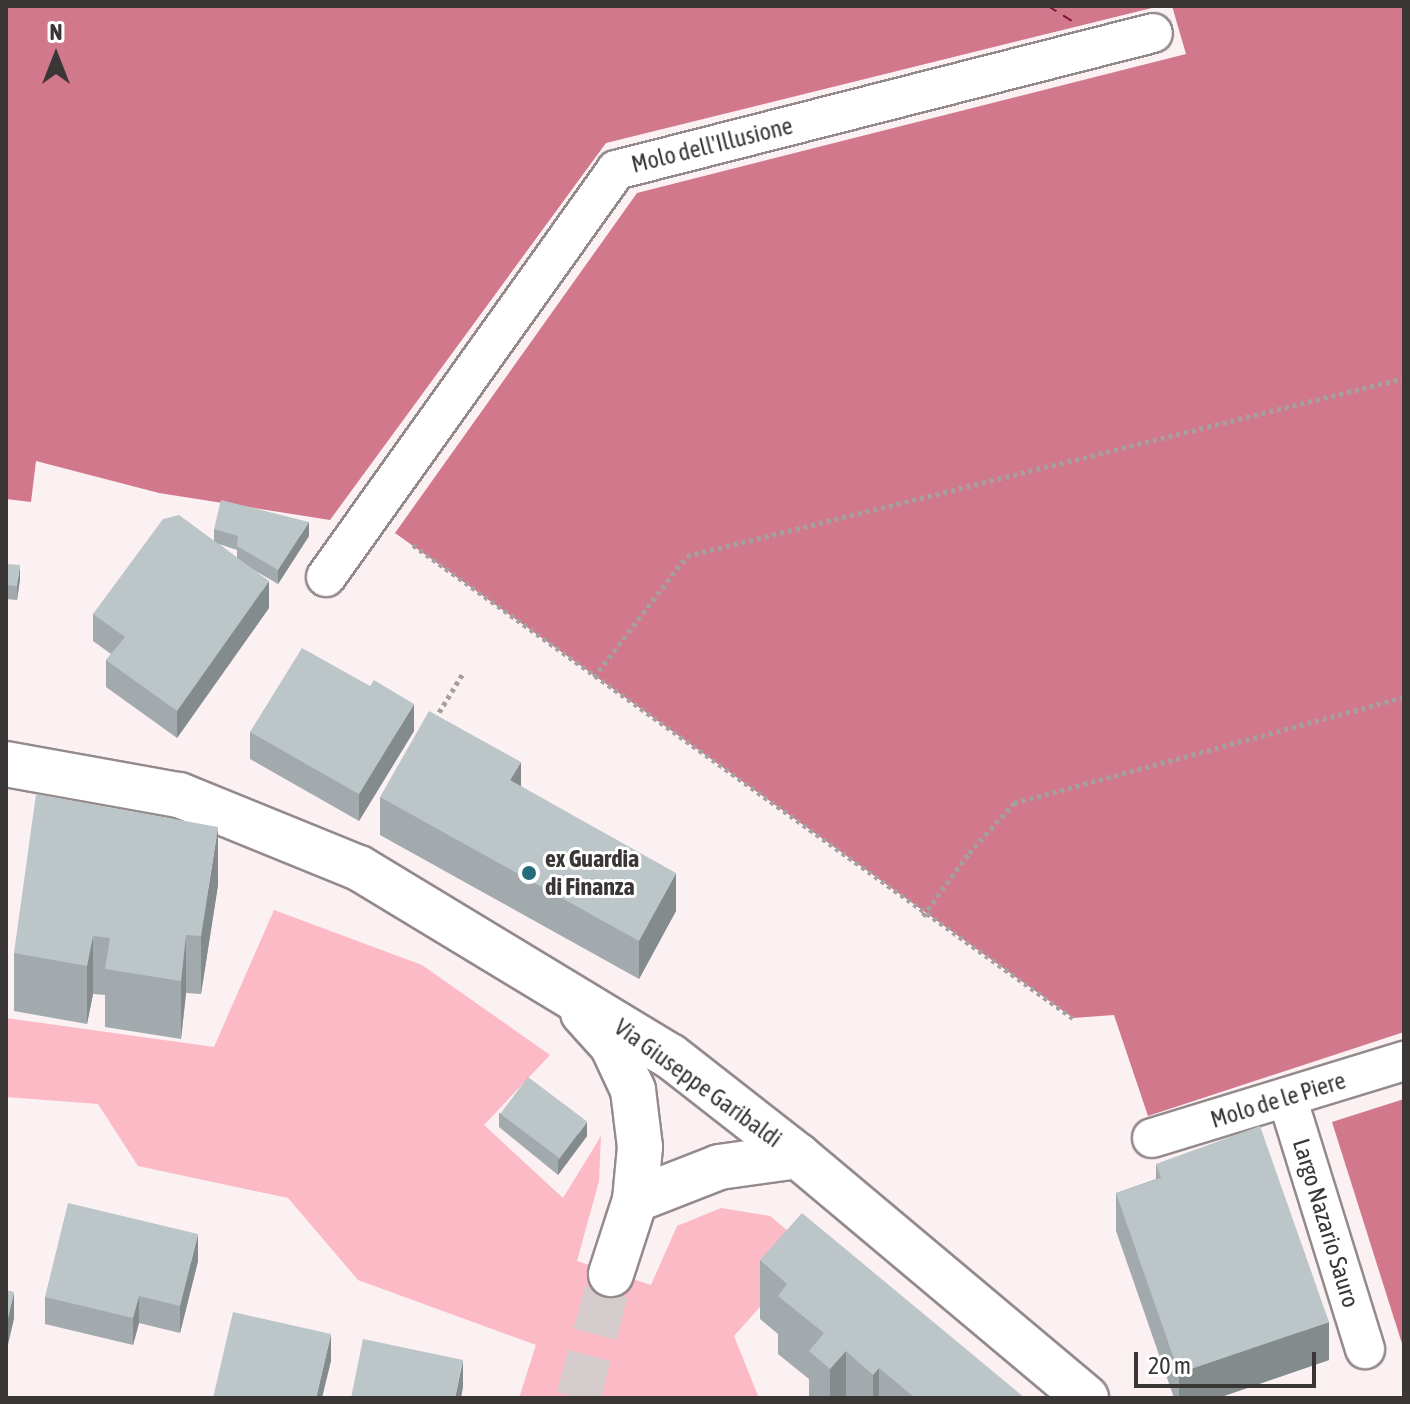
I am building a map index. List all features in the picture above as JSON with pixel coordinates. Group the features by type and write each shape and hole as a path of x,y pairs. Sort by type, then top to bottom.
{"main road":[{"name":"Via Giuseppe Garibaldi","path":"6,764 179,795 359,868 567,997 670,1056 798,1156 1086,1398"},
{"path":"567,997 612,1045 633,1090 640,1147 635,1200 611,1274"},
{"path":"635,1200 719,1167 798,1156"}],"street":[{"name":"Molo dell'Illusione","path":"326,577 616,170 1153,33"},
{"name":"Molo de le Piere","path":"1152,1138 1404,1061"},
{"name":"Largo Nazario Sauro","path":"1287,1097 1365,1349"}],"path":[{"path":"594,678 687,556 1404,378"},
{"path":"408,542 1073,1018"},
{"path":"430,729 462,675"},
{"path":"923,916 969,853 1014,803 1404,697"}],"shaded area":[{"path":"6,6 1160,6 606,143 330,520 159,493 36,461 31,502 6,499"},
{"path":"1172,6 1404,6 1404,1032 1148,1116 1114,1015 1073,1018 395,533 637,193 1186,54"},
{"path":"274,910 422,965 550,1055 484,1125 563,1198 601,1136 599,1181 577,1261 651,1285 677,1226 721,1208 770,1216 811,1250 734,1336 759,1398 519,1398 536,1345 358,1280 288,1198 138,1166 98,1104 6,1097 6,1018 214,1047"},
{"path":"1404,1099 1404,1350 1332,1122"}],"pier":[{"path":"1164,6 1161,10 678,130"},
{"path":"1172,6 1183,52 635,192 392,531 635,189 1181,51"}],"building":[{"path":"221,500 309,522 278,570 237,546 238,536 214,529"},
{"path":"179,515 269,581 177,711 106,660 125,637 93,614 163,519"},
{"path":"6,564 20,565 17,586 6,585"},
{"path":"302,648 370,686 374,680 414,704 359,794 250,732"},
{"path":"429,711 521,762 510,780 676,873 639,941 380,797"},
{"path":"36,794 218,827 201,936 186,935 181,981 105,969 110,938 93,936 87,966 14,953"},
{"path":"528,1077 587,1122 559,1158 500,1114"},
{"path":"1260,1126 1329,1322 1179,1373 1116,1193 1161,1178 1156,1164"},
{"path":"68,1203 198,1234 180,1306 139,1296 133,1318 45,1297"},
{"path":"802,1213 1025,1398 915,1398 879,1368 873,1375 846,1351 830,1369 809,1351 824,1333 778,1296 787,1284 760,1260"},
{"path":"6,1290 14,1292 6,1326"},
{"path":"233,1312 331,1334 316,1398 213,1398"},
{"path":"363,1339 463,1360 455,1398 351,1398"}],"ferry route":[{"path":"1048,6 1079,25"}],"tunnel":[{"path":"578,1398 611,1274"}],"place":[{"name":"ex Guardia di Finanza","path":"529,873"}]}
